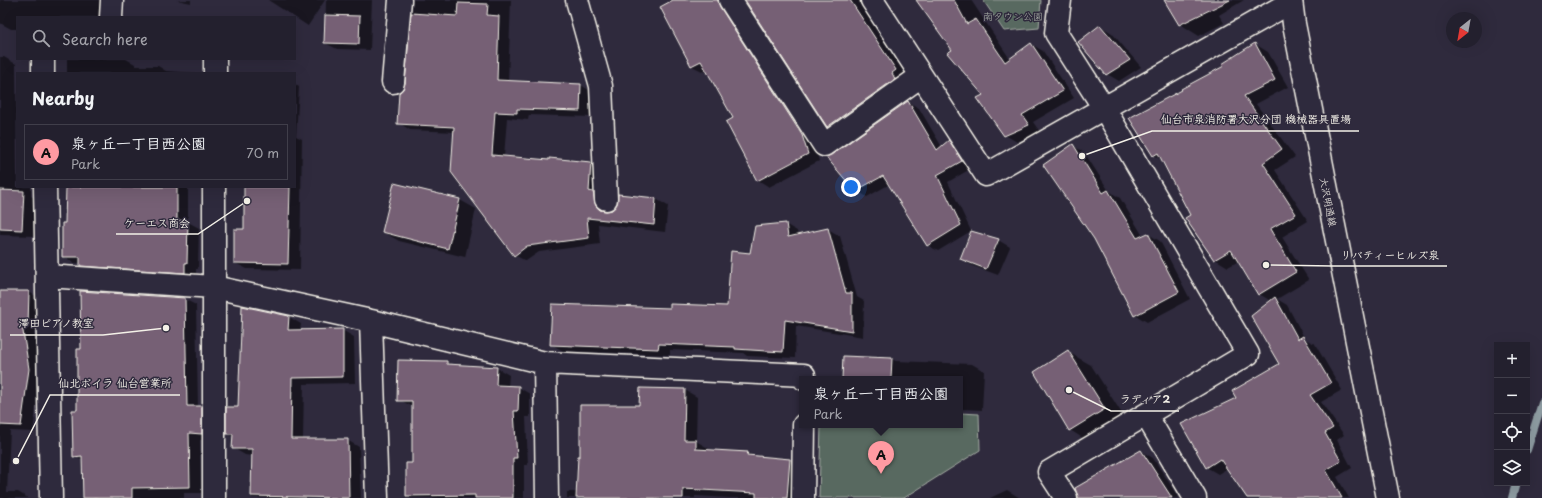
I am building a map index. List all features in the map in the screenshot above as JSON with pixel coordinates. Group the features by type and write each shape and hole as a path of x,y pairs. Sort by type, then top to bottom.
{"street":[{"path":"111,16 112,0"},
{"path":"393,82 400,0"},
{"path":"577,0 601,86 606,199"},
{"path":"730,0 824,145 921,76"},
{"path":"872,0 986,175 1291,1"},
{"path":"1060,0 1056,33 1104,108 1248,354 1049,472 1066,498"},
{"name":"大沢明通線","path":"1291,1 1294,24 1388,498"},
{"path":"43,60 43,72"},
{"path":"215,60 215,72"},
{"path":"45,188 51,498"},
{"path":"214,188 214,498"},
{"path":"47,276 214,287 545,363 804,376"},
{"path":"371,322 377,498"},
{"path":"545,363 547,498"},
{"path":"1146,415 1195,498"},
{"path":"803,498 804,428"}],"green space":[{"name":"南タウン公園","path":"983,0 1041,0 1039,28 1004,31"},
{"path":"963,413 979,414 980,450 904,498 819,498 821,428 963,428"}],"building":[{"path":"673,0 718,0 720,7 802,135 808,154 757,181 726,122 733,118 701,61 691,66 660,7"},
{"path":"745,0 850,0 896,70 892,73 895,79 827,127"},
{"path":"916,0 954,0 967,24 976,19 1005,62 1031,43 1063,91 1022,115 1029,125 1004,136 977,98 983,95 947,53 952,50"},
{"path":"1164,0 1230,0 1179,25"},
{"path":"458,3 488,4 487,15 499,16 497,80 581,84 580,111 517,109 517,113 495,112 492,155 591,162 589,191 593,192 596,206 600,210 612,210 617,204 618,194 656,198 654,225 587,218 589,238 527,246 514,256 451,172 454,127 397,124 399,93 403,89 405,83 411,13 457,16"},
{"path":"325,15 360,16 359,44 324,43"},
{"path":"1100,25 1130,60 1106,75 1078,42"},
{"path":"1255,43 1275,80 1244,96 1282,149 1263,163 1296,214 1270,229 1296,272 1258,295 1231,250 1214,260 1185,218 1190,215 1158,153 1153,156 1129,118 1224,66 1222,64"},
{"path":"908,101 937,150 949,140 962,161 937,175 961,225 927,246 883,176 855,191 826,157"},
{"path":"1073,144 1103,193 1108,190 1137,238 1148,233 1179,292 1134,316 1094,239 1043,165"},
{"path":"394,183 460,199 448,249 382,232"},
{"path":"66,188 177,188 177,220 188,221 187,263 185,263 185,273 80,266 80,257 62,257 62,223 65,223"},
{"path":"244,188 290,188 288,264 234,263 234,229 244,229"},
{"path":"0,190 24,191 22,230 0,229"},
{"path":"786,223 788,237 828,228 846,293 852,293 852,331 785,320 783,352 735,349 735,347 659,344 658,349 550,345 552,304 670,308 670,304 727,306 731,251 750,253 755,226"},
{"path":"971,231 999,239 986,269 960,259"},
{"path":"0,291 29,291 28,325 22,325 29,369 21,426 0,425"},
{"path":"80,291 185,298 187,406 202,406 202,434 189,433 190,487 132,488 132,498 83,498 82,456 73,457 72,410 77,410 77,349 81,349"},
{"path":"1275,297 1298,339 1303,336 1331,383 1310,395 1333,428 1325,433 1341,461 1326,470 1342,498 1247,498 1220,459 1206,468 1181,424 1236,398 1232,391 1279,364 1251,316"},
{"path":"242,306 289,316 288,330 343,329 343,377 292,378 291,439 348,439 349,498 251,496 252,449 232,449 233,434 226,434 226,407 238,407"},
{"path":"1068,350 1105,409 1069,431 1034,372"},
{"path":"843,356 892,358 891,376 842,376"},
{"path":"398,360 447,361 447,364 497,367 496,385 519,386 518,411 514,411 517,458 513,458 513,498 475,498 475,495 406,496 406,463 412,463 412,401 397,401"},
{"path":"640,388 685,389 684,440 696,440 696,449 748,452 747,455 790,459 787,498 756,498 756,493 683,489 683,498 576,498 578,456 580,456 580,405 639,405"},
{"path":"1141,450 1172,498 1078,498 1075,488"}],"waterway":[{"path":"1530,441 1542,403"},
{"path":"1512,498 1515,486"}],"place":[{"name":"仙台市泉消防署大沢分団 機械器具置場","path":"1082,156"},
{"name":"ケーエス商会","path":"247,201"},
{"name":"リバティーヒルズ泉","path":"1266,265"},
{"name":"澤田ピアノ教室","path":"166,328"},
{"name":"ラディア2","path":"1069,390"},
{"name":"仙北ボイラ 仙台営業所","path":"16,461"},
{"name":"泉ヶ丘一丁目西公園","path":"881,474"}]}
